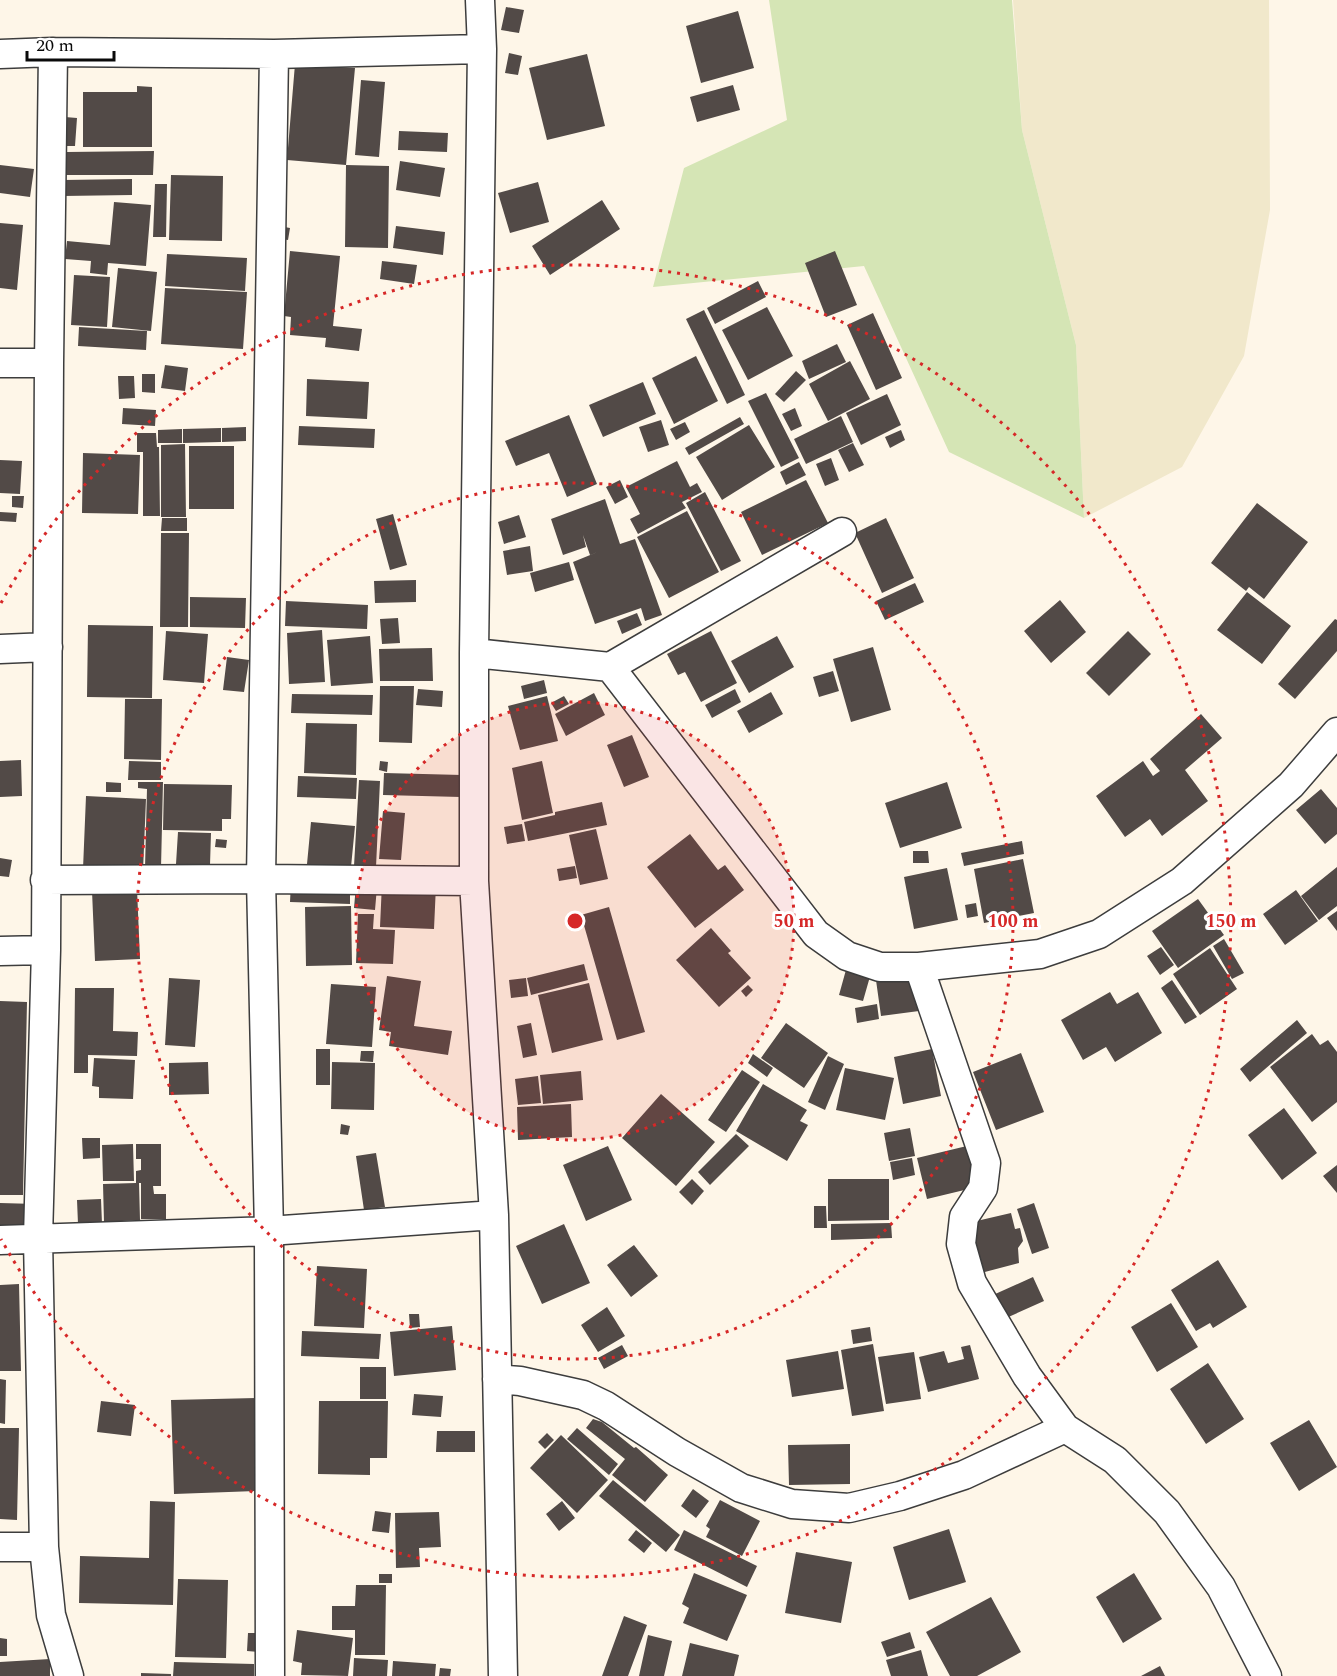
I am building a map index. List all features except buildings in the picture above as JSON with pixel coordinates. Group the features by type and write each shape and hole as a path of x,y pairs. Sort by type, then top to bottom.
{"street":[{"path":"480,0 482,49 474,653 474,881 494,1215 503,1676"},
{"path":"0,54 53,52 274,54 482,49"},
{"path":"53,52 46,950 38,1238 44,1547 51,1615 69,1676"},
{"path":"270,1676 269,1230 261,879 274,54"},
{"path":"0,363 49,363"},
{"path":"474,653 610,667 842,532"},
{"path":"0,649 48,647"},
{"path":"610,667 816,933 847,956 880,967 919,967 1040,954 1099,934 1182,881 1291,785 1337,732"},
{"path":"45,880 474,881"},
{"path":"0,951 46,950"},
{"path":"919,967 986,1162 983,1188 964,1217 961,1244 972,1283 1027,1376 1065,1428 1115,1460 1167,1512 1221,1587 1267,1676"},
{"path":"0,1240 269,1230 494,1215"},
{"path":"497,1379 520,1381 583,1395 606,1406 677,1452 741,1488 792,1504 849,1508 900,1496 964,1475 1065,1428"},
{"path":"0,1547 44,1547"}],"shaded area":[{"path":"1013,0 1269,0 1270,210 1244,356 1182,467 1084,518 1076,345 1022,130"}],"green space":[{"path":"769,0 1012,0 1022,130 1076,345 1084,518 949,452 864,266 653,287 684,168 787,120"}]}
